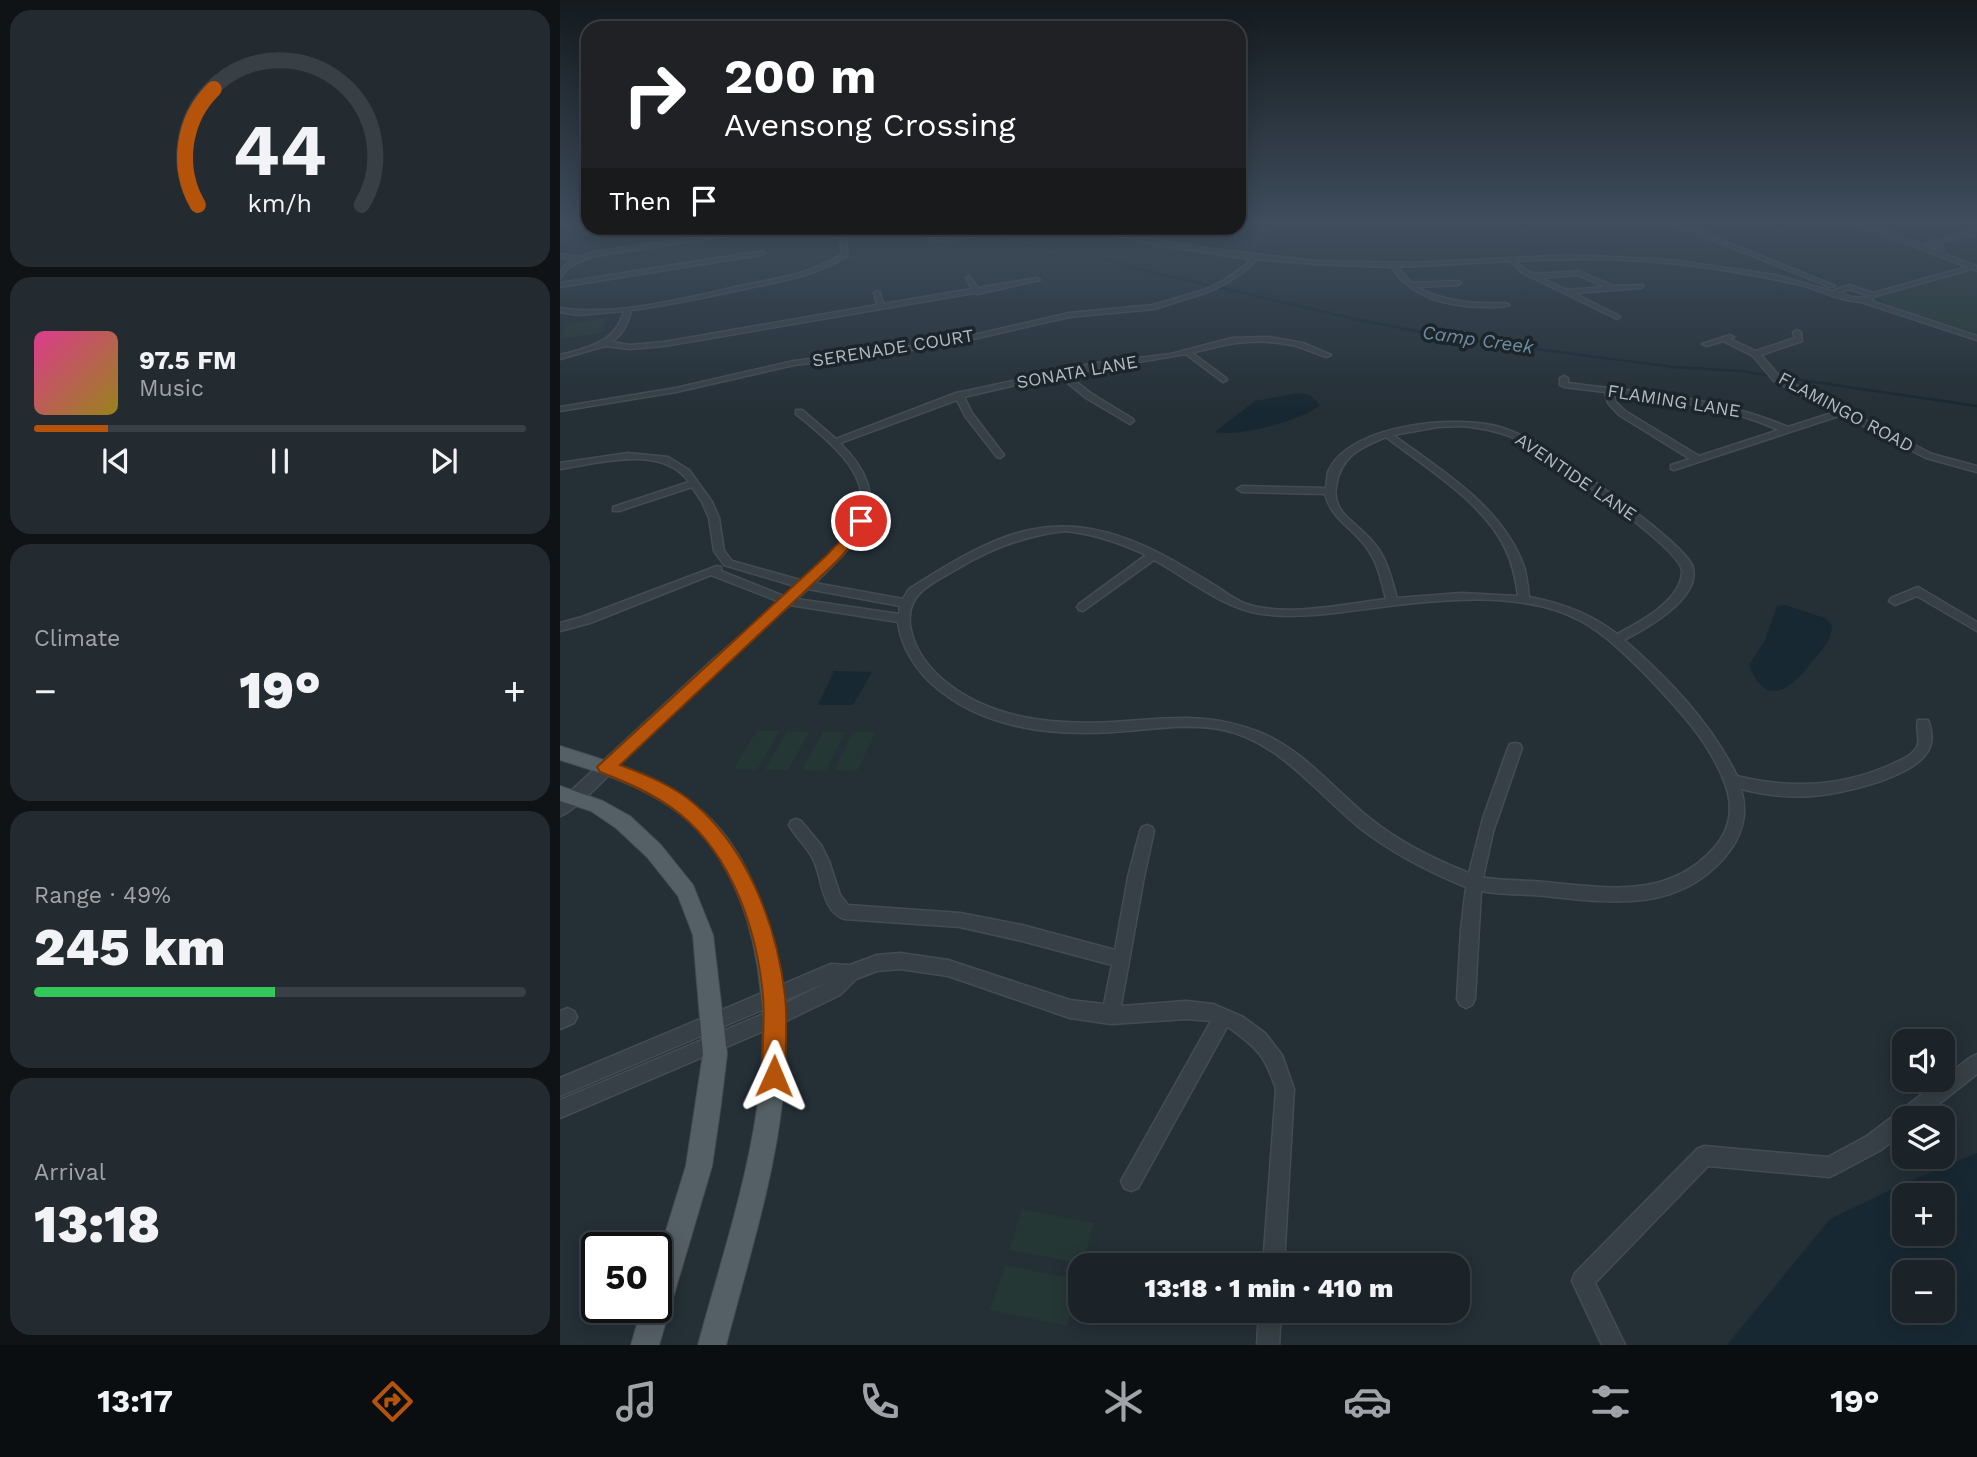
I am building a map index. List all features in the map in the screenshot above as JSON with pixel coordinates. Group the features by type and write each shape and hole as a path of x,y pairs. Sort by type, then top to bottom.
{"main road":[{"path":"560,753 649,784 688,810 721,844 747,893 762,937 774,1007 774,1076 758,1167 712,1345"},
{"path":"565,800 623,822 654,851 686,891 703,935 714,1033 709,1104 699,1166 645,1345"}],"street":[{"path":"562,313 628,310 743,286"},
{"path":"973,286 976,292"},
{"path":"603,343 630,347 664,344 1008,286"},
{"name":"SERENADE COURT","path":"560,409 677,390 794,363 943,344 1069,315 1154,307 1217,286"},
{"path":"1414,286 1448,302 1467,306 1506,305"},
{"path":"1554,286 1617,317"},
{"path":"1606,286 1613,289"},
{"path":"1567,292 1641,286"},
{"path":"1806,286 1836,291 1849,287"},
{"path":"1827,286 1861,300 1977,338"},
{"path":"1845,286 1862,290 1896,288"},
{"path":"1861,300 1904,286"},
{"path":"1862,290 1901,313"},
{"path":"877,293 881,308"},
{"path":"560,358 603,343 620,333 626,325 628,310"},
{"path":"1756,354 1798,339 1797,332"},
{"path":"1706,344 1736,336"},
{"name":"SONATA LANE","path":"833,443 959,395 1060,373 1186,352 1232,340 1256,338 1300,345 1327,355"},
{"name":"FLAMINGO ROAD","path":"1724,339 1756,354 1777,379 1929,456 1977,469"},
{"path":"1186,352 1223,380"},
{"path":"1060,373 1089,396 1130,421"},
{"name":"FLAMING LANE","path":"1564,378 1564,385 1733,409 1762,417 1787,430"},
{"path":"1609,391 1612,403 1622,413 1697,459"},
{"path":"959,395 968,414 1000,455"},
{"path":"565,800 606,767 850,540 861,521 866,504 866,488 861,475 833,443 799,412"},
{"path":"1674,467 1843,412"},
{"name":"AVENTIDE LANE","path":"1330,491 1334,470 1360,446 1423,425 1481,425 1506,431 1535,446 1664,539 1688,567 1687,584 1657,617 1615,640"},
{"path":"1388,435 1480,508 1496,524 1518,562 1524,599"},
{"path":"560,466 614,457 655,456 680,467 707,502 714,518 719,551 728,563 804,585 905,603"},
{"path":"616,509 693,484"},
{"path":"1242,489 1330,491 1341,516 1378,555 1393,602"},
{"path":"1066,528 1096,530 1121,538 1241,606 1257,611 1302,615 1393,602 1430,597 1524,599 1576,614 1615,640 1630,651 1688,711 1710,741 1732,781 1738,807 1736,832 1707,868 1673,887 1652,893 1618,896 1474,883 1383,837 1288,754 1234,728 1175,722 1094,727 1055,726 1017,720 967,704 942,687 923,667 906,636 904,619 905,603 913,592 970,554 998,541 1066,528"},
{"path":"1083,607 1152,556"},
{"path":"560,626 586,620 686,579 713,572 728,563"},
{"path":"713,572 787,601 904,619"},
{"path":"1895,601 1918,591 1977,627"},
{"path":"1732,781 1767,791 1789,793 1829,791 1856,784 1896,768 1916,756 1924,746 1923,724"},
{"path":"1466,999 1474,883 1489,819 1516,748"},
{"path":"796,825 817,851 833,903 844,912 960,920 1022,933 1122,960"},
{"path":"1111,1015 1147,831"},
{"path":"560,1109 714,1033 774,1007 834,989 850,974 877,964 900,961 947,968 1070,1009 1111,1015 1148,1015 1186,1010 1223,1017 1237,1023 1259,1039 1276,1060 1286,1089 1275,1253"},
{"path":"1131,1181 1223,1017"},
{"path":"560,1087 714,1033"},
{"path":"1922,1106 1977,1063"},
{"path":"1614,1345 1583,1281 1704,1156 1829,1167 1874,1143 1892,1129"},
{"path":"1268,1345 1269,1323"}],"shaded area":[{"path":"1912,286 1977,286 1977,336 1917,317 1876,298 1881,294"},
{"path":"607,318 602,333 561,339 567,324"},
{"path":"757,731 780,731 757,770 733,769"},
{"path":"787,731 809,732 788,770 765,770"},
{"path":"823,732 845,732 826,771 802,770"},
{"path":"853,732 876,732 857,771 834,770"},
{"path":"1022,1209 1094,1223 1086,1253 1068,1253 1068,1261 1009,1250"},
{"path":"1005,1265 1068,1278 1067,1326 990,1310"}],"water":[{"path":"1299,393 1310,395 1320,405 1299,417 1254,430 1215,432 1255,401"},
{"path":"1785,605 1825,618 1832,625 1832,631 1822,650 1804,672 1787,687 1771,691 1756,679 1749,665 1765,640 1777,606"},
{"path":"834,671 872,672 853,705 818,705"},
{"path":"1977,1153 1977,1345 1727,1345 1830,1219 1892,1189 1892,1246 1955,1246 1955,1183 1905,1183 1939,1169 1955,1169 1955,1162"}],"waterway":[{"name":"Camp Creek","path":"1211,286 1357,319"},
{"name":"Camp Creek","path":"1357,319 1451,338 1673,367 1740,371 1977,406"},
{"name":"Camp Creek","path":"1357,319 1364,321"}],"route":[{"path":"774,1076 774,996 762,937 744,882 721,844 688,810 649,784 606,767 842,549 861,521"}]}
